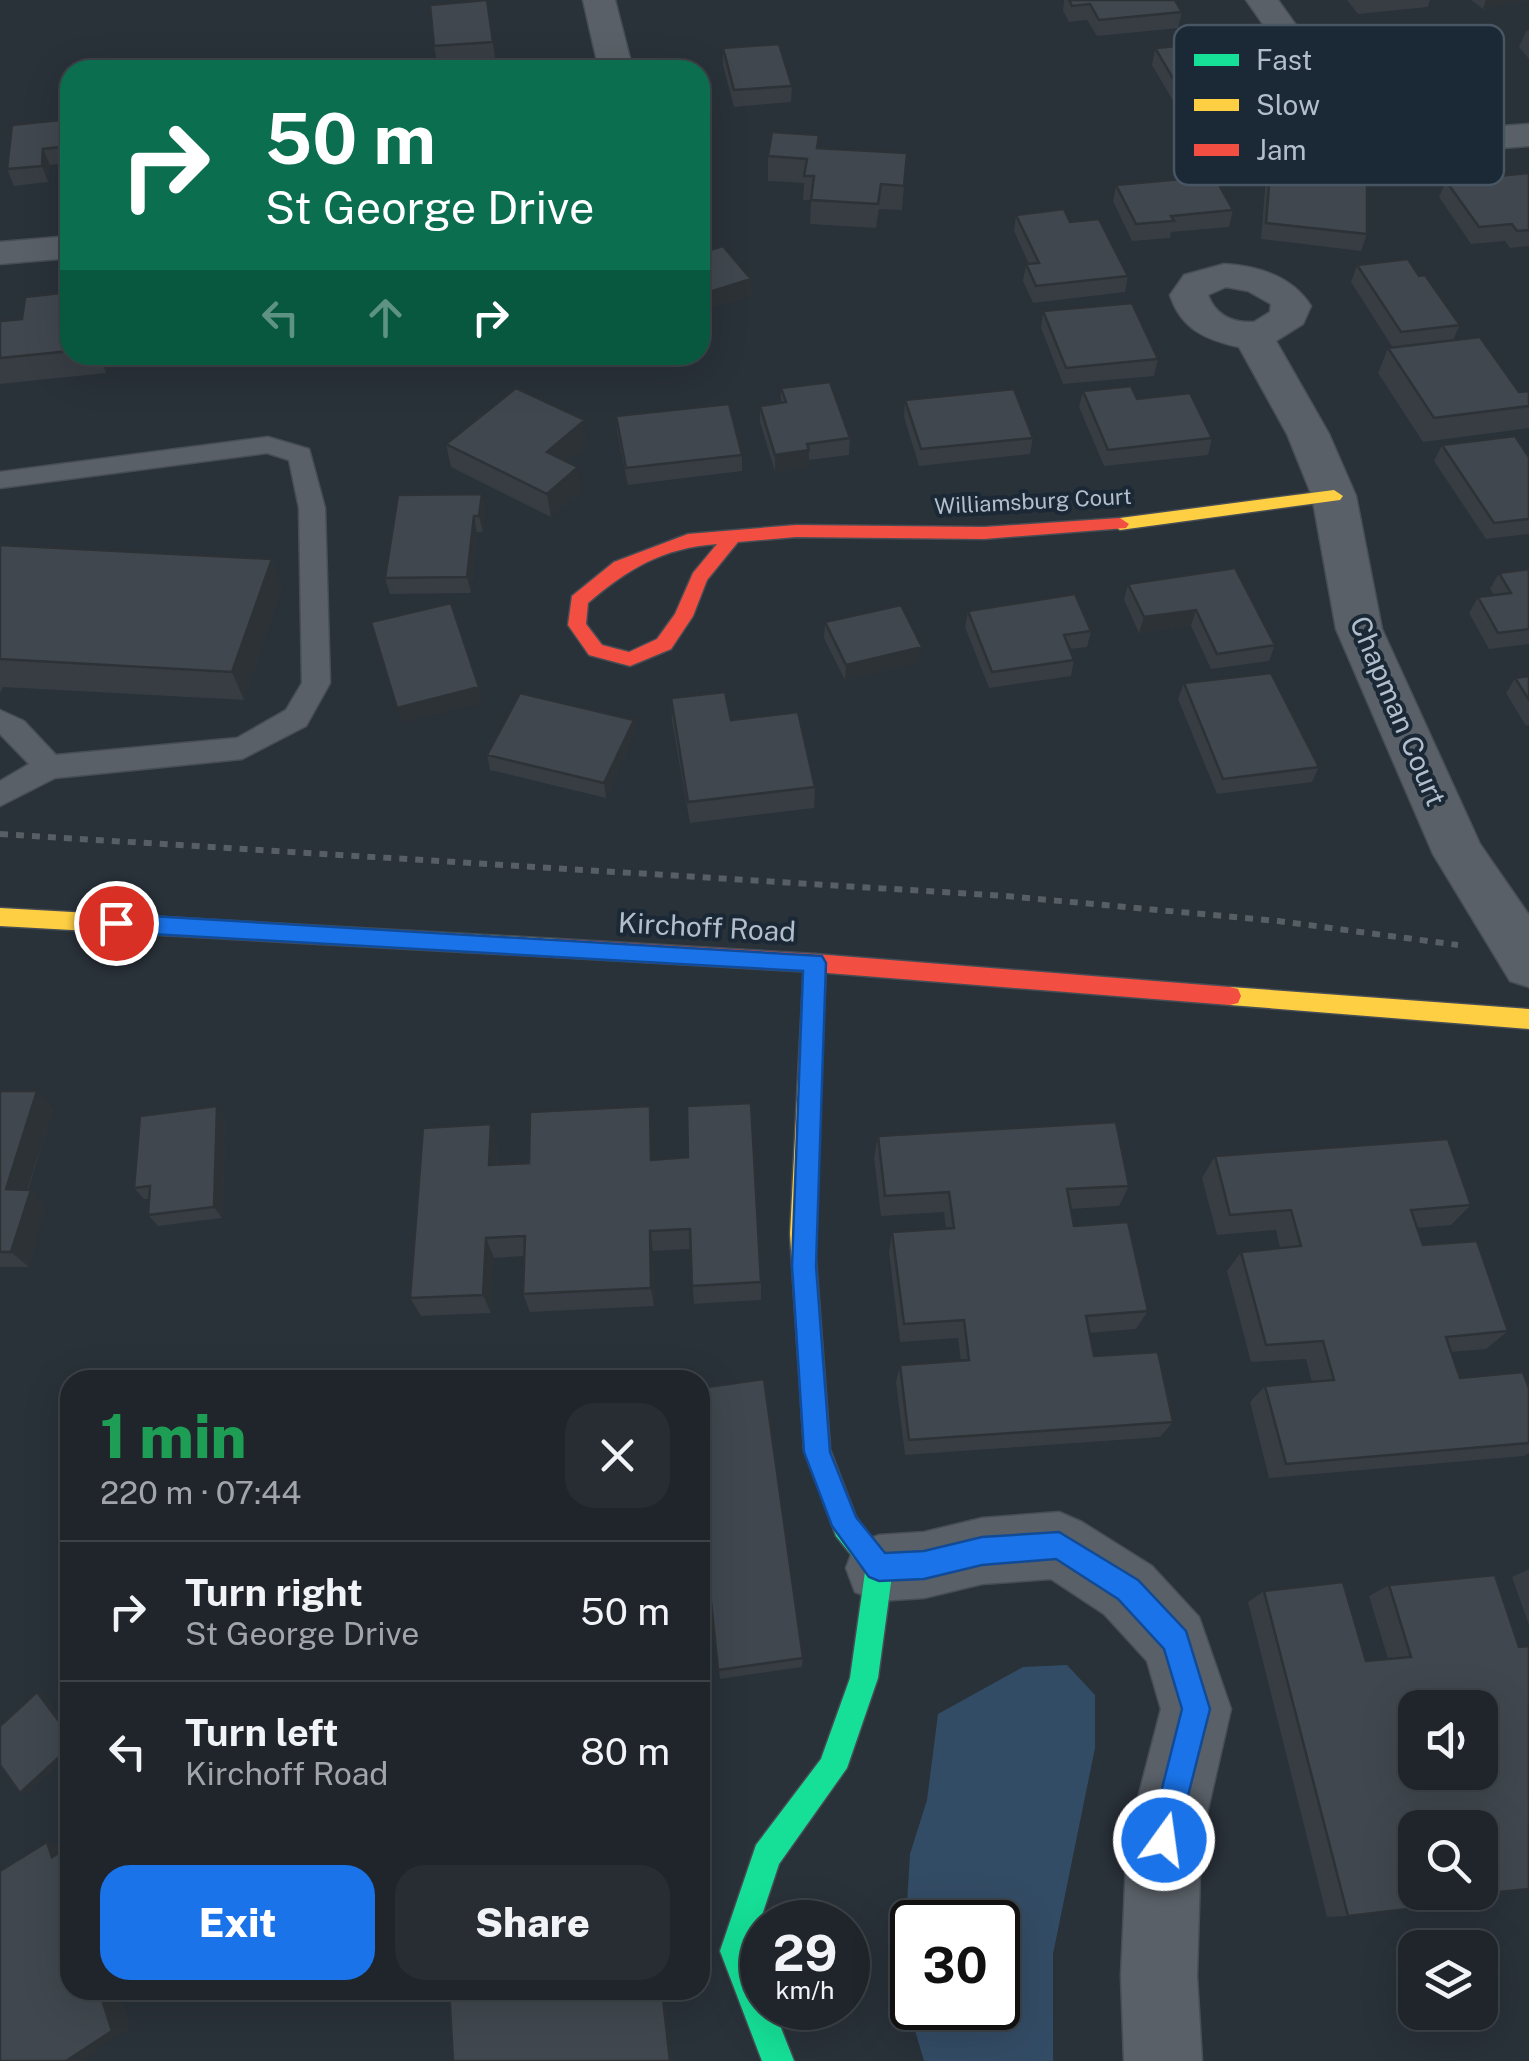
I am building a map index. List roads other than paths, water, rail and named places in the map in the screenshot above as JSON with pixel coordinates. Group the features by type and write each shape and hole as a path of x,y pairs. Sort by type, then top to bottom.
{"street":[{"path":"599,0 614,60"},
{"path":"1262,0 1279,25"},
{"path":"1504,137 1529,135"},
{"path":"0,253 60,248"},
{"name":"Chapman Court","path":"1252,334 1308,434 1334,496 1358,629 1459,854 1526,954 1529,965"},
{"name":"Williamsburg Court","path":"733,536 700,578 684,616 664,644 630,659 596,650 577,625 579,600 620,566 688,540 796,530 984,533 1089,528 1334,496"},
{"name":"Kirchoff Road","path":"0,916 814,963 1529,1019"},
{"path":"778,2061 735,1951 767,1856 832,1768 864,1678 879,1568 846,1526 817,1452 802,1234 814,963"},
{"path":"879,1568 924,1565 982,1551 1059,1546 1128,1590 1176,1641 1196,1709 1164,1840 1158,1976 1162,2061"}],"lane":[{"path":"0,480 268,445 300,455 312,508 316,683 296,718 242,748 50,767 0,795"},
{"path":"0,720 14,729 50,767"}],"water":[{"path":"1067,1665 1095,1695 1095,1748 1053,1954 1053,2061 924,2061 915,2030 1020,2030 1020,1900 907,1900 910,1854 927,1800 938,1714 1023,1667"}]}
